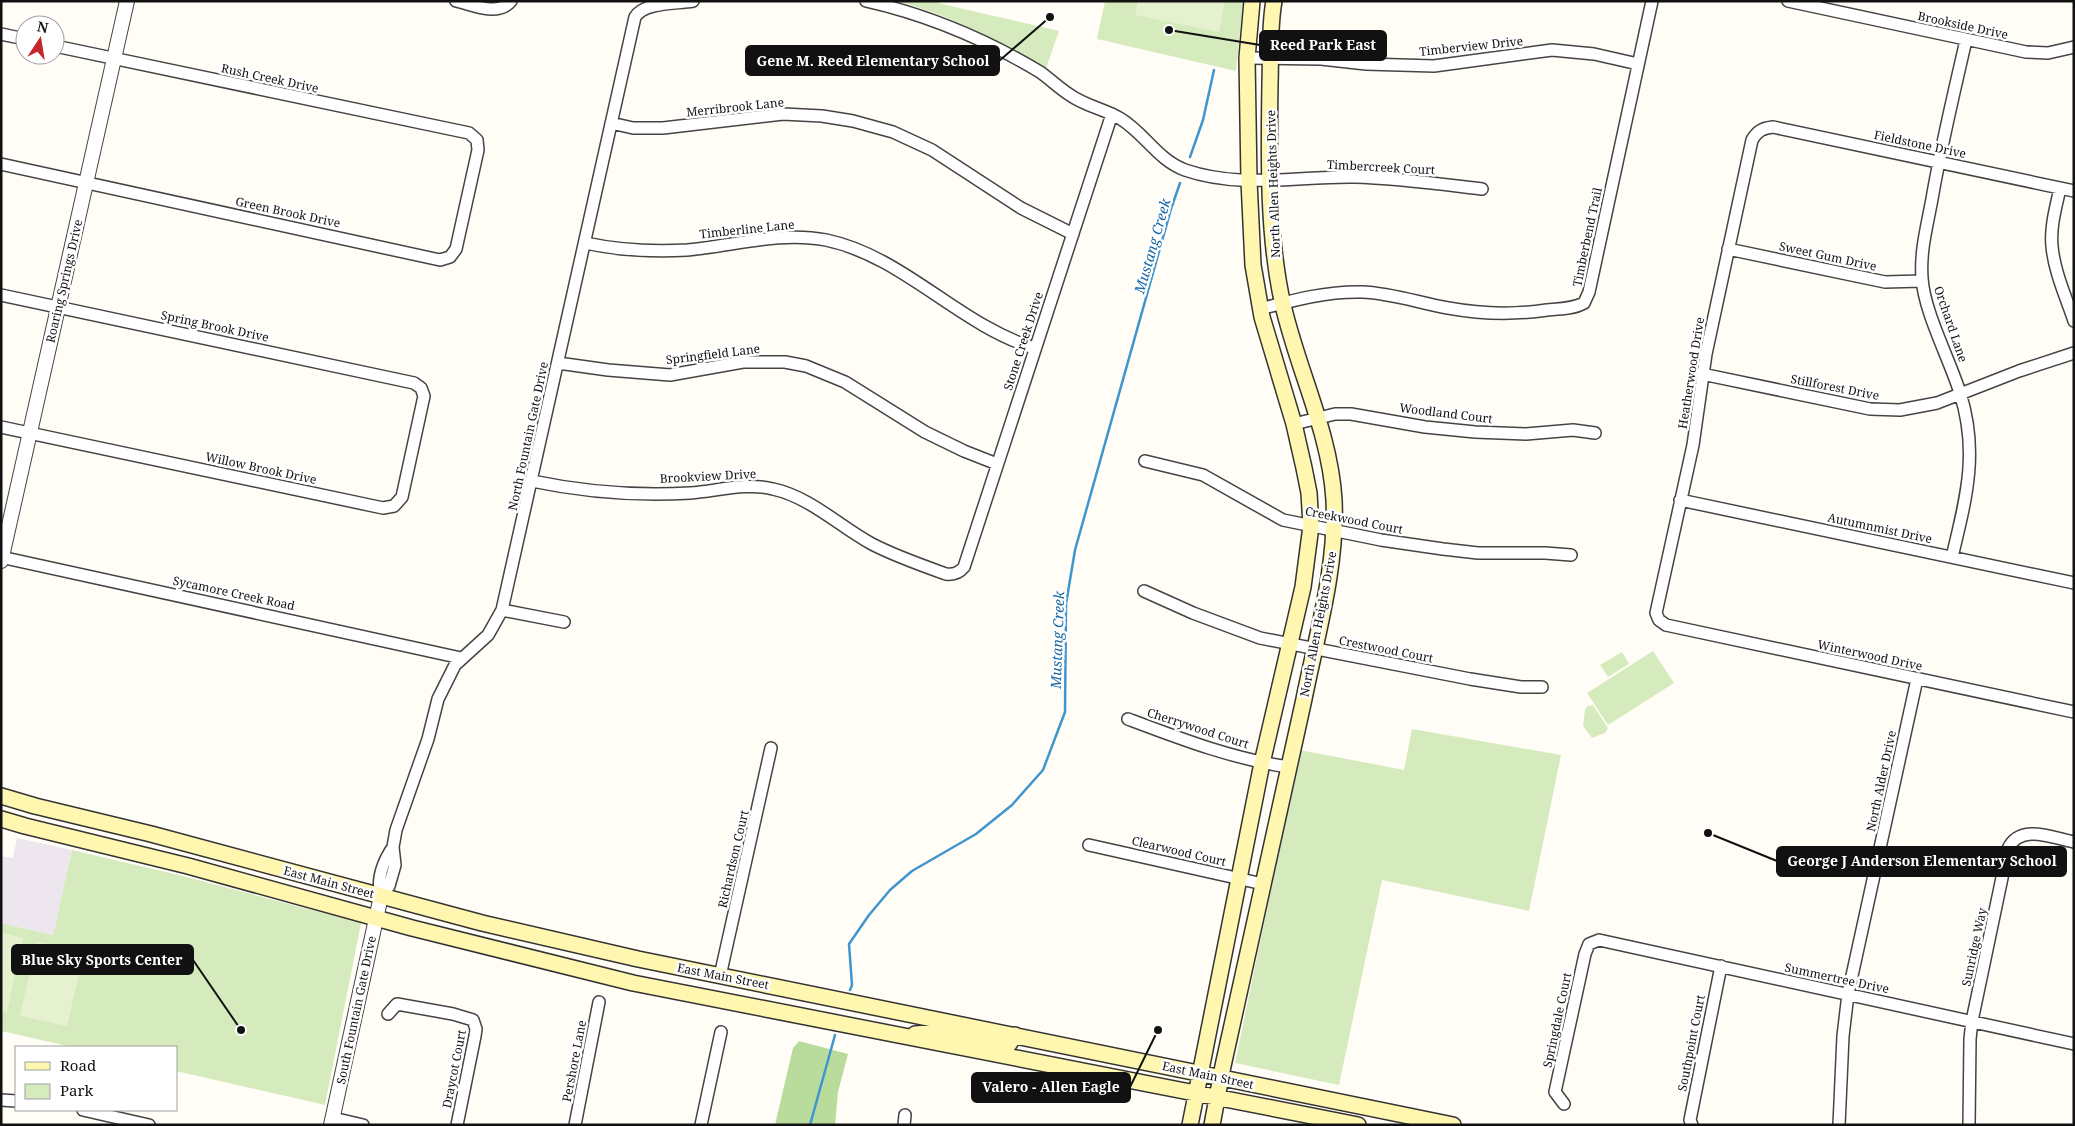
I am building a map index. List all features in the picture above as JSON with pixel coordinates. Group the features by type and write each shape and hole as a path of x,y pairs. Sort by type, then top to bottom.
{"main road":[{"name":"North Allen Heights Drive","path":"1190,1125 1262,763 1291,644 1308,559 1311,526 1309,493 1294,424 1260,309 1253,265 1249,181 1247,58 1252,1"},
{"name":"North Allen Heights Drive","path":"1212,1125 1220,1077 1290,767 1330,568 1334,530 1332,470 1283,303 1273,240 1270,34 1274,1"},
{"name":"East Main Street","path":"1,796 193,845 482,923 638,959 1448,1124"},
{"name":"East Main Street","path":"1,818 25,826 188,866 468,943 633,984 1010,1058 1217,1096 1358,1125"},
{"path":"188,866 193,845"},
{"path":"904,1037 940,1032 1008,1044 1015,1035"},
{"path":"1010,1058 1017,1049 1024,1047 1082,1057 1107,1054"}],"street":[{"name":"Roaring Springs Drive","path":"2,559 126,1"},
{"path":"456,1 498,10 504,8 512,1"},
{"name":"North Fountain Gate Drive","path":"381,896 378,885 384,862 393,847 396,830 428,739 438,699 450,673 461,658 488,635 502,610 635,17 641,9 646,7 694,1"},
{"name":"Timbercreek Court","path":"866,1 899,8 968,34 996,47 1041,74 1071,96 1112,114 1138,132 1161,157 1174,165 1209,176 1249,181 1354,177 1482,189"},
{"name":"Timberbend Trail","path":"1260,309 1322,295 1363,292 1395,296 1472,312 1513,314 1566,308 1584,303 1589,292 1652,1"},
{"name":"Brookside Drive","path":"1788,1 1966,40 2039,53 2048,53 2074,47"},
{"path":"1,34 15,37"},
{"name":"Orchard Lane","path":"1952,557 1968,487 1971,454 1961,394 1933,318 1922,281 1922,249 1938,162 1966,40"},
{"name":"Rush Creek Drive","path":"65,48 464,132 473,136 476,140"},
{"name":"Timberview Drive","path":"1247,58 1321,59 1366,64 1434,66 1552,50 1594,54 1638,64"},
{"name":"Merribrook Lane","path":"611,123 633,128 663,128 783,114 822,116 860,122 893,132 932,150 1021,208 1073,234"},
{"name":"Stone Creek Drive","path":"956,573 964,567 1112,114"},
{"name":"Fieldstone Drive","path":"1760,130 1773,127 2074,191"},
{"name":"Heatherwood Drive","path":"1660,622 1657,617 1656,608 1694,438 1702,374 1752,140 1760,130"},
{"name":"Green Brook Drive","path":"1,164 445,259 453,254 456,249 478,150 476,140"},
{"path":"2060,188 2053,224 2052,246 2054,261 2074,321"},
{"name":"Timberline Lane","path":"585,243 612,249 686,250 786,237 825,240 846,246 881,261 973,320 1016,342 1034,348"},
{"name":"Sweet Gum Drive","path":"1728,249 1885,282 1922,281"},
{"name":"Spring Brook Drive","path":"1,295 414,383 421,388"},
{"name":"Stillforest Drive","path":"1702,374 1879,410 1918,408 2074,353"},
{"name":"Springfield Lane","path":"558,363 608,370 670,375 743,362 778,362 806,366 845,382 925,432 964,451 997,464"},
{"name":"Willow Brook Drive","path":"1,427 389,508 394,506 402,497 424,396 421,388"},
{"name":"Woodland Court","path":"1294,424 1335,414 1351,414 1425,427 1475,432 1526,434 1573,430 1595,433"},
{"name":"Creekwood Court","path":"1145,461 1203,475 1282,520 1381,540 1478,553 1571,555"},
{"name":"Brookview Drive","path":"532,481 593,492 668,493 743,486 772,488 802,500 872,544 902,558 946,574 956,573"},
{"name":"Autumnmist Drive","path":"1680,500 2074,583"},
{"name":"Sycamore Creek Road","path":"2,559 461,658"},
{"name":"Crestwood Court","path":"1144,591 1248,634 1314,649 1470,679 1521,687 1542,687"},
{"path":"502,610 564,622"},
{"name":"Winterwood Drive","path":"1660,622 1666,625 2074,712"},
{"name":"North Alder Drive","path":"1839,1125 1842,1036 1848,994 1917,679"},
{"name":"Cherrywood Court","path":"1128,719 1199,746 1262,763 1290,767"},
{"name":"Richardson Court","path":"720,976 771,748"},
{"name":"Sunridge Way","path":"1969,1125 1970,1039 1972,1022 2011,843 2027,833 2074,842"},
{"name":"Clearwood Court","path":"1089,845 1263,884"},
{"name":"South Fountain Gate Drive","path":"332,1122 381,896"},
{"name":"Summertree Drive","path":"1594,941 1605,941 2074,1044"},
{"name":"Springdale Court","path":"1564,1104 1555,1092 1584,954 1594,941"},
{"name":"Southpoint Court","path":"1692,1125 1690,1120 1721,966"},
{"name":"Pershore Lane","path":"575,1125 599,1002"},
{"name":"Draycot Court","path":"388,1014 399,1005 453,1014 473,1020 476,1029 475,1036 457,1125"},
{"path":"701,1125 720,1032"},
{"path":"1,1100 15,1101"},
{"path":"86,1111 149,1125"},
{"path":"332,1122 363,1125"}],"shaded area":[{"path":"17,838 72,850 53,935 1,923 1,856 13,858"}],"green space":[{"path":"897,1 938,1 938,3 1059,31 1045,71 992,39 955,21"},
{"path":"1105,1 1243,1 1236,71 1097,39"},
{"path":"1138,1 1225,1 1219,32 1135,15"},
{"path":"1653,651 1674,683 1608,725 1587,693"},
{"path":"1622,652 1629,664 1608,677 1600,665"},
{"path":"1593,705 1608,728 1605,733 1592,738 1583,726 1585,710 1587,706"},
{"path":"1412,729 1561,755 1529,911 1382,880 1339,1085 1235,1063 1300,750 1404,770"},
{"path":"72,850 183,876 361,923 325,1105 178,1071 178,1046 68,1046 1,1031 1,923 53,935"},
{"path":"1,933 23,938 7,1012 1,1011"},
{"path":"37,942 84,952 67,1026 20,1016"},
{"path":"799,1041 848,1054 838,1092 835,1125 775,1125 793,1048"}],"waterway":[{"name":"Mustang Creek","path":"1190,157 1203,120 1214,70"},
{"name":"Mustang Creek","path":"850,990 852,985 849,944 869,915 890,890 912,871 976,834 1012,805 1043,770 1065,712 1066,604 1075,550 1171,209 1180,183"},
{"name":"Mustang Creek","path":"810,1125 835,1035"}],"place":[{"name":"Gene M. Reed Elementary School","path":"1050,17"},
{"name":"Reed Park East","path":"1169,30"},
{"name":"George J Anderson Elementary School","path":"1708,833"},
{"name":"Blue Sky Sports Center","path":"241,1030"},
{"name":"Valero - Allen Eagle","path":"1158,1030"}]}
